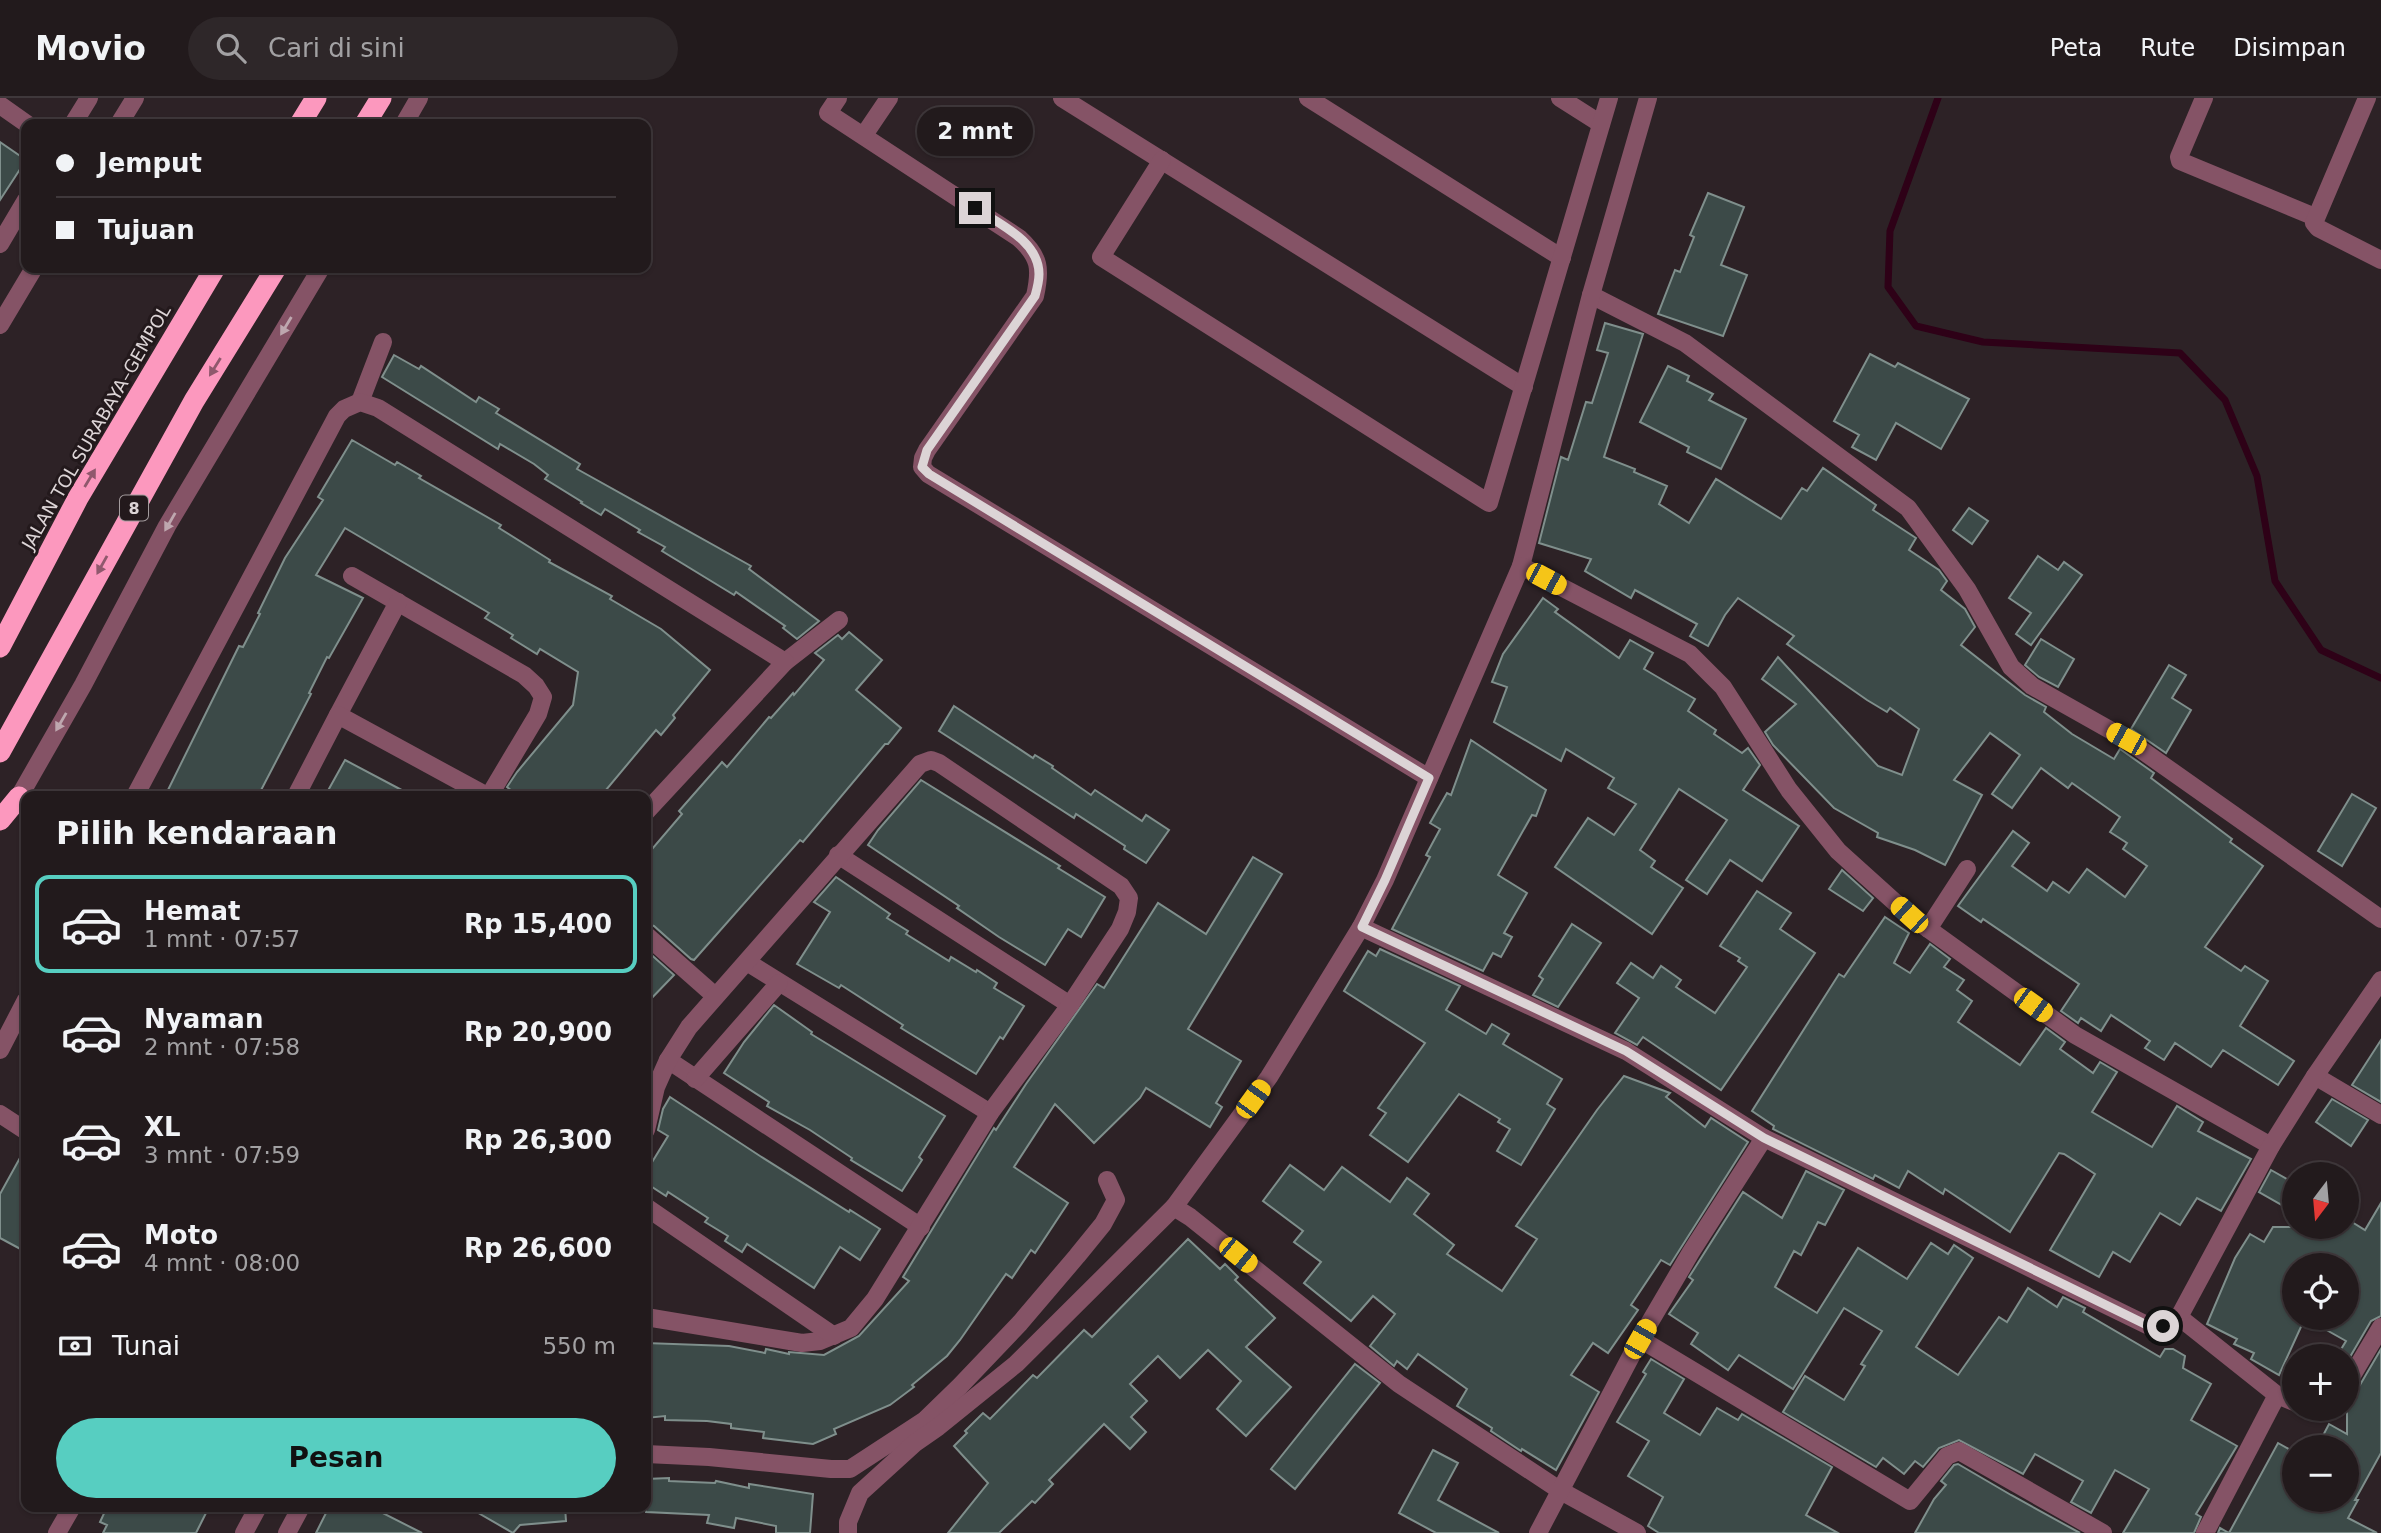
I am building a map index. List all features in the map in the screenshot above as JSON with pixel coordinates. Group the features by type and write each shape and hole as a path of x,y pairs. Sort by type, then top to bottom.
{"highway":[{"path":"303,119 316,98"},
{"path":"368,119 381,98"},
{"name":"JALAN TOL SURABAYA–GEMPOL","path":"0,647 78,498 212,273"},
{"name":"8","path":"0,752 194,401 273,273"},
{"path":"0,820 19,797"}],"street":[{"path":"76,119 89,98"},
{"path":"122,119 135,98"},
{"path":"407,119 419,98"},
{"path":"864,135 889,98"},
{"path":"1062,98 1524,387"},
{"path":"1308,98 1562,258"},
{"path":"1560,98 1601,124"},
{"path":"1161,160 1101,257 1489,503 1609,98"},
{"path":"848,1533 850,1515 860,1493 886,1468 1016,1364 1174,1208 1269,1077 1362,927 1385,880 1521,566 1591,295 1648,98"},
{"path":"2204,98 2179,156 2180,161 2315,217"},
{"path":"2367,98 2315,217 2315,226 2381,260"},
{"path":"0,105 21,120"},
{"path":"833,105 864,135 1019,238 1032,250 1039,273 1035,296 927,450 922,467 929,474 1054,551 1429,778"},
{"path":"0,244 21,208"},
{"path":"0,325 31,273"},
{"path":"22,791 83,685 167,526 318,273"},
{"path":"1591,295 1685,343 1908,508 1967,589 2011,667 2032,686 2126,739 2381,919"},
{"path":"360,402 383,342"},
{"path":"138,791 337,416 344,409 360,402 378,408 786,662"},
{"path":"1521,566 1690,654 1723,687 1788,790 1838,851 1928,929 2075,1035 2271,1146"},
{"path":"352,576 524,675 536,686 543,698 538,714 491,791"},
{"path":"299,791 398,602"},
{"path":"651,807 786,662 839,620"},
{"path":"338,715 479,791"},
{"path":"651,1108 656,1087 668,1060 689,1027 714,995 747,962 920,764 931,760 939,763 1121,887 1129,898 1120,929 1070,1005 990,1113 921,1227 864,1313 851,1328 834,1336 802,1343 651,1318"},
{"path":"19,797 21,794"},
{"path":"838,855 1070,1005"},
{"path":"1928,929 1966,869"},
{"path":"1362,927 1626,1051 1764,1138 2151,1327 2163,1326 2179,1317 2271,1146 2381,980"},
{"path":"651,940 714,995"},
{"path":"747,962 990,1113"},
{"path":"695,1079 779,983"},
{"path":"0,1049 21,1009"},
{"path":"668,1060 921,1227"},
{"path":"2315,1076 2381,1115"},
{"path":"0,1114 21,1128"},
{"path":"1538,1533 1640,1339 1764,1138"},
{"path":"651,1454 850,1469 925,1420 1020,1323 1103,1224 1116,1200 1107,1180"},
{"path":"1174,1208 1190,1217 1399,1384 1561,1491 1637,1533"},
{"path":"651,1210 834,1336"},
{"path":"2179,1317 2282,1396"},
{"path":"2359,1364 2381,1327"},
{"path":"1640,1339 1910,1501 1947,1456 1959,1451 2103,1533"},
{"path":"2205,1533 2282,1406"},
{"path":"57,1533 69,1512"},
{"path":"244,1533 255,1512"},
{"path":"287,1533 298,1512"}],"building":[{"path":"0,142 21,157 21,168 0,200"},
{"path":"1708,193 1744,207 1721,265 1747,275 1723,336 1658,314 1675,270 1680,272 1694,237 1690,235"},
{"path":"1605,323 1643,334 1604,457 1667,486 1659,504 1689,523 1716,479 1781,519 1802,488 1807,491 1823,468 1876,505 1873,510 1916,538 1909,550 1939,570 1947,581 1941,590 1965,609 1975,627 1961,645 2025,695 2046,707 2044,712 2072,734 2114,759 2120,749 2154,773 2151,778 2263,866 2205,947 2241,971 2245,966 2268,981 2240,1026 2294,1061 2278,1085 2223,1050 2211,1067 2175,1043 2164,1060 2145,1048 2150,1041 2111,1015 2101,1031 2081,1018 2078,1023 2061,1011 2079,984 1983,919 1981,922 1958,906 2013,831 2029,843 2012,866 2047,891 2053,882 2069,893 2087,869 2125,897 2147,866 2123,849 2127,843 2110,832 2120,817 2072,783 2068,788 2041,768 2012,808 1992,794 2020,755 1990,733 1954,780 1982,795 1945,865 1915,850 1877,837 1878,833 1834,808 1773,745 1765,732 1796,704 1762,679 1778,657 1878,766 1902,775 1919,729 1890,708 1887,712 1867,700 1787,644 1794,636 1738,598 1708,646 1690,636 1697,624 1635,590 1631,598 1585,571 1591,559 1539,543 1561,457 1568,460 1586,402 1592,403 1608,353 1597,350"},
{"path":"1870,354 1895,367 1898,363 1969,399 1941,449 1896,423 1876,460 1852,447 1859,435 1834,421"},
{"path":"394,355 419,369 421,366 476,402 479,397 499,409 496,413 580,464 577,469 751,566 749,569 819,621 797,639 783,628 785,626 736,592 734,595 662,551 665,547 638,532 640,530 605,509 601,515 545,479 548,475 534,464 500,444 498,449 382,377"},
{"path":"1668,366 1689,376 1687,381 1713,394 1709,400 1746,419 1721,469 1687,452 1689,447 1640,422"},
{"path":"352,440 395,465 397,462 421,476 419,478 501,525 499,528 550,560 549,562 612,596 610,599 661,629 710,670 673,715 675,718 661,735 656,730 605,791 512,791 507,787 517,772 573,705 578,672 540,649 537,654 511,638 513,635 485,618 489,613 345,528 316,575 363,598 329,658 327,657 261,791 167,791 239,646 243,647 260,614 258,613 285,558 323,500 318,497"},
{"path":"1969,508 1988,521 1972,544 1953,530"},
{"path":"2038,556 2058,570 2064,562 2082,575 2031,645 2016,634 2031,613 2009,598"},
{"path":"1543,598 1558,609 1555,612 1619,658 1630,640 1653,653 1644,669 1695,699 1688,711 1716,730 1714,734 1742,753 1748,748 1760,765 1743,790 1799,826 1762,881 1730,860 1707,894 1686,880 1727,820 1679,789 1640,850 1655,861 1651,867 1683,888 1652,934 1555,867 1588,818 1614,835 1636,804 1608,788 1614,778 1566,749 1561,761 1494,722 1507,687 1492,682 1503,654"},
{"path":"849,632 882,660 856,690 901,728 803,842 800,840 694,960 691,959 651,925 651,850 682,814 679,811 722,762 727,767 769,717 771,718 793,693 794,695 824,660 815,653 838,635 842,639"},
{"path":"2041,639 2074,659 2058,687 2039,677 2025,665"},
{"path":"2169,665 2186,675 2172,698 2191,710 2166,753 2131,729"},
{"path":"954,706 1033,758 1035,755 1053,766 1052,768 1091,795 1095,790 1142,821 1146,815 1169,830 1146,863 1076,814 1074,818 939,731"},
{"path":"1471,740 1546,790 1536,816 1532,815 1498,875 1527,893 1504,933 1512,937 1501,957 1493,953 1483,971 1392,929 1430,857 1426,855 1440,829 1430,823 1447,793 1451,795"},
{"path":"345,760 404,791 328,791"},
{"path":"921,780 1105,897 1081,937 1068,929 1045,965 999,937 957,908 959,906 868,845"},
{"path":"2352,794 2376,808 2342,866 2318,851"},
{"path":"1253,857 1282,874 1188,1029 1241,1061 1216,1103 1222,1107 1210,1127 1146,1088 1140,1098 1094,1143 1055,1104 1014,1167 1068,1203 1035,1253 1031,1250 1012,1278 1006,1274 947,1356 912,1385 914,1387 890,1405 834,1429 836,1434 813,1444 763,1438 764,1432 731,1428 731,1424 665,1420 665,1416 651,1417 651,1343 729,1346 765,1353 766,1349 789,1354 824,1355 859,1336 909,1281 903,1277 994,1128 996,1130 1097,984 1104,988 1158,903 1206,934"},
{"path":"1842,870 1873,898 1863,911 1829,889"},
{"path":"836,877 890,914 887,918 908,931 906,934 949,961 951,957 976,972 977,970 997,983 994,988 1024,1006 976,1074 901,1028 903,1025 841,985 839,988 797,964 830,912 814,902"},
{"path":"1757,891 1791,913 1780,929 1815,953 1721,1090 1643,1037 1637,1045 1615,1033 1639,998 1617,983 1631,963 1653,978 1661,966 1681,980 1676,987 1715,1013 1747,967 1738,961 1740,958 1720,946"},
{"path":"1885,917 1909,933 1894,963 1910,973 1930,944 1950,959 1944,967 1964,980 1957,990 1972,1001 1958,1022 2020,1065 2046,1028 2065,1042 2060,1049 2093,1073 2100,1062 2117,1072 2092,1112 2152,1147 2177,1106 2203,1122 2198,1131 2251,1159 2221,1211 2197,1198 2180,1225 2160,1213 2130,1262 2113,1252 2099,1277 2050,1250 2095,1174 2064,1154 2059,1153 2010,1232 1945,1189 1943,1194 1908,1171 1899,1188 1875,1175 1873,1179 1773,1129 1774,1126 1752,1111 1839,974 1844,977"},
{"path":"1572,924 1601,943 1558,1007 1533,995 1543,979 1539,976"},
{"path":"1380,949 1460,986 1446,1010 1486,1034 1492,1024 1509,1034 1503,1044 1562,1079 1547,1104 1555,1109 1521,1165 1497,1151 1510,1129 1498,1122 1500,1119 1459,1094 1408,1162 1370,1135 1386,1113 1378,1108 1425,1043 1344,991 1368,951 1376,956"},
{"path":"651,954 674,975 651,999"},
{"path":"774,1005 812,1032 811,1034 945,1116 919,1157 922,1160 902,1191 851,1160 852,1158 810,1130 767,1106 769,1102 724,1073 744,1042"},
{"path":"2381,1040 2381,1102 2352,1085"},
{"path":"1624,1076 1670,1093 1666,1097 1705,1127 1711,1118 1748,1142 1670,1265 1661,1260 1631,1305 1638,1310 1608,1353 1593,1343 1571,1375 1599,1392 1556,1470 1522,1449 1521,1451 1491,1431 1492,1428 1457,1406 1467,1389 1418,1354 1407,1369 1397,1361 1394,1366 1370,1346 1395,1314 1373,1296 1351,1321 1304,1283 1321,1262 1294,1242 1303,1231 1263,1201 1290,1165 1324,1190 1342,1167 1390,1202 1407,1178 1429,1194 1414,1214 1454,1245 1447,1254 1502,1291 1537,1239 1516,1226"},
{"path":"670,1097 849,1212 850,1210 880,1229 860,1260 840,1247 814,1288 747,1244 742,1252 725,1241 728,1236 705,1222 708,1218 668,1192 666,1196 651,1186 651,1164 668,1136 658,1130 663,1109"},
{"path":"2332,1099 2368,1120 2351,1146 2316,1122"},
{"path":"21,1156 21,1249 0,1238 0,1194"},
{"path":"2271,1170 2282,1176 2282,1205 2259,1192"},
{"path":"1806,1171 1844,1190 1825,1225 1818,1222 1801,1255 1794,1251 1775,1287 1817,1313 1858,1248 1907,1279 1931,1243 1948,1254 1954,1245 1973,1258 1916,1347 1958,1375 1999,1317 2007,1322 2028,1288 2057,1307 2063,1297 2085,1308 2083,1312 2160,1357 2165,1349 2173,1349 2185,1356 2183,1368 2211,1384 2191,1420 2237,1446 2196,1514 2201,1517 2194,1533 2123,1533 2149,1489 2115,1470 2091,1513 2071,1502 2083,1481 2035,1454 2023,1474 1959,1440 1939,1448 1923,1467 1915,1461 1904,1474 1883,1458 1876,1467 1783,1412 1805,1376 1844,1400 1865,1366 1861,1364 1882,1331 1844,1308 1793,1389 1739,1355 1728,1370 1691,1344 1698,1333 1669,1314 1693,1280 1689,1277 1743,1192 1782,1218"},
{"path":"2381,1203 2381,1316 2371,1321 2358,1344 2344,1344 2346,1341 2326,1330 2359,1330 2359,1253 2282,1253 2282,1330 2300,1330 2293,1344 2282,1344 2282,1368 2279,1375 2251,1359 2254,1353 2234,1344 2237,1339 2207,1324 2235,1258 2250,1234 2264,1242 2273,1227 2282,1227 2282,1239 2359,1239 2359,1226 2365,1230"},
{"path":"1188,1239 1220,1269 1225,1264 1238,1277 1235,1280 1275,1318 1246,1347 1291,1387 1246,1436 1217,1409 1241,1381 1208,1350 1180,1378 1158,1356 1130,1384 1147,1401 1131,1417 1146,1432 1130,1449 1104,1424 1049,1480 1053,1484 1035,1503 1032,1501 999,1533 948,1533 988,1483 954,1446 967,1433 965,1431 983,1413 990,1419 1033,1375 1037,1378 1084,1330 1092,1337"},
{"path":"2381,1349 2381,1453 2359,1493 2359,1435 2323,1435 2329,1424 2347,1434 2347,1421 2359,1421 2359,1387"},
{"path":"1651,1359 1684,1379 1664,1413 1700,1435 1717,1408 1738,1420 1742,1414 1832,1467 1806,1515 1838,1533 1659,1533 1648,1526 1663,1497 1628,1476 1649,1441 1617,1422 1646,1374 1643,1372"},
{"path":"1355,1364 1380,1383 1295,1489 1271,1469"},
{"path":"2278,1443 2282,1445 2282,1512 2351,1512 2348,1518 2377,1533 2229,1533"},
{"path":"1433,1450 1458,1463 1438,1500 1499,1533 1436,1533 1399,1513"},
{"path":"1958,1464 2080,1533 1915,1533 1934,1499 1946,1485 1941,1481 1954,1465"},
{"path":"651,1479 716,1481 749,1488 749,1484 813,1494 810,1533 776,1533 776,1526 736,1518 734,1528 707,1523 709,1515 646,1512 651,1512"},
{"path":"105,1512 206,1512 196,1533 103,1533 107,1525 100,1522"},
{"path":"326,1512 381,1512 422,1533 316,1533"},
{"path":"477,1512 565,1512 566,1521 520,1525 513,1533"}],"waterway":[{"path":"1938,98 1890,231 1888,287 1916,326 1983,342 2180,353 2225,400 2257,476 2275,581 2321,650 2381,678"}],"route":[{"path":"975,208 1032,250 1039,273 1035,296 927,450 922,467 929,474 1042,544 1429,778 1362,927 1626,1051 1764,1138 2151,1327 2163,1326"}]}
